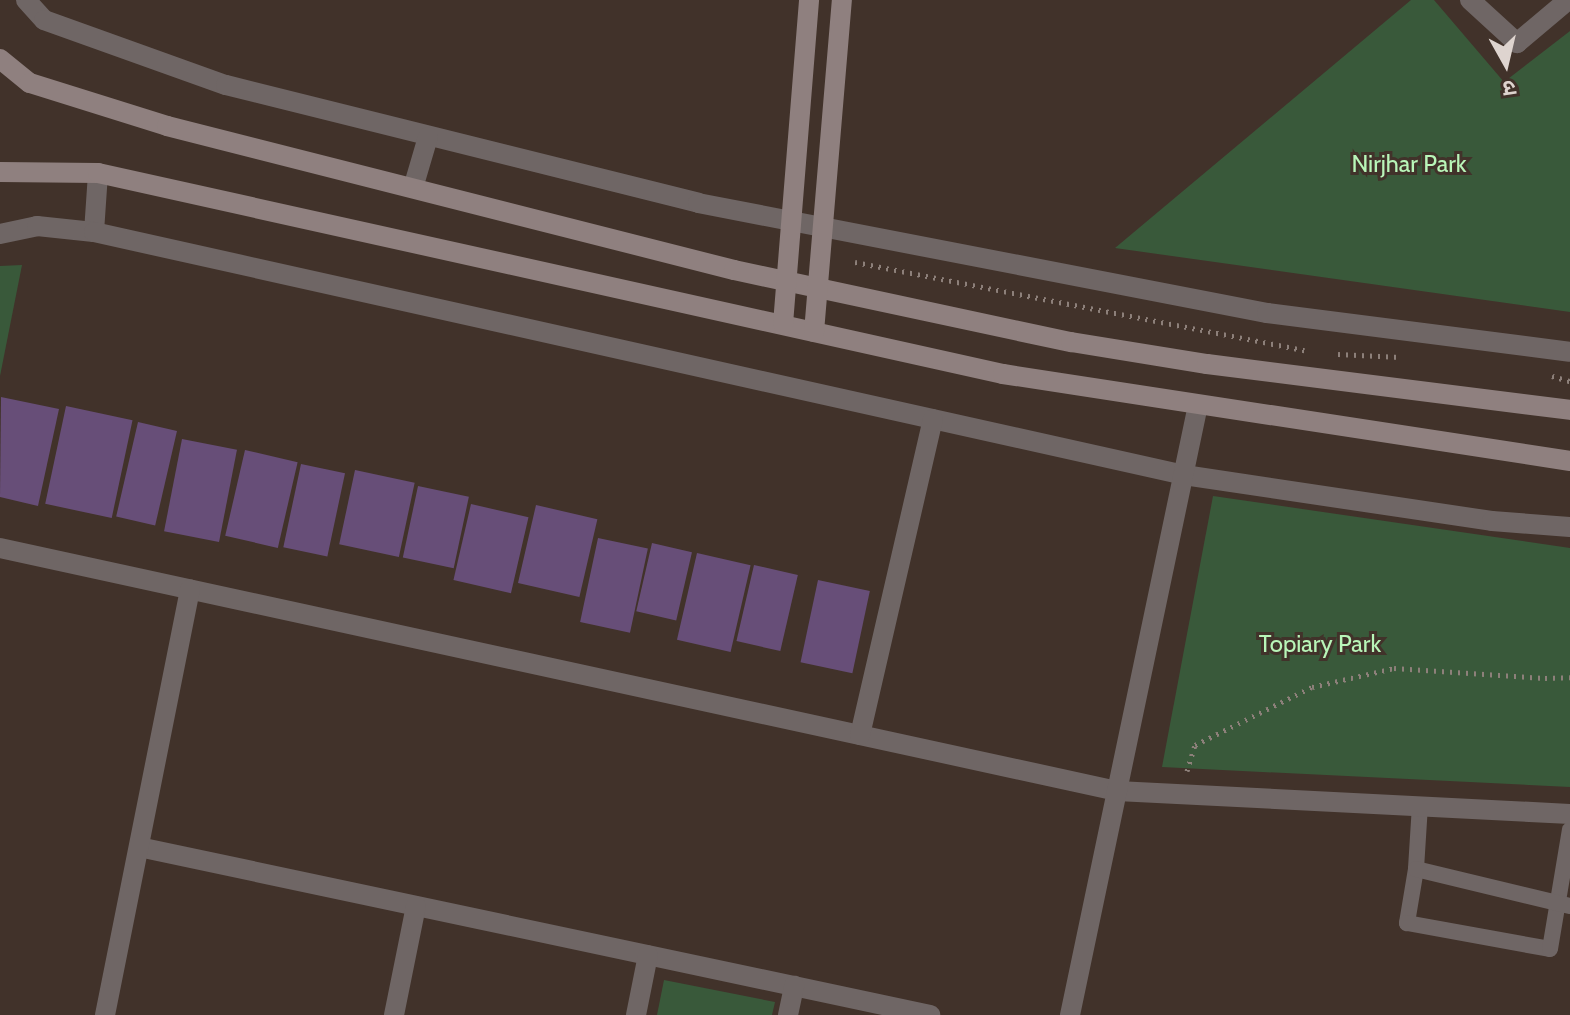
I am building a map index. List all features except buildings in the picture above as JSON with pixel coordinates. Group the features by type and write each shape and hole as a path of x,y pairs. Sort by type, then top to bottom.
{"street":[{"path":"26,0 44,20 132,54 226,85 428,137 791,223 1267,313 1570,352"},
{"path":"783,324 809,0"},
{"path":"814,332 842,0"},
{"path":"1470,0 1517,43 1568,0"},
{"path":"0,59 30,83 167,126 786,282 1071,342 1207,364 1570,410"},
{"path":"413,188 428,137"},
{"path":"0,172 98,173 1003,374 1570,461"},
{"path":"94,232 98,173"},
{"path":"0,234 37,226 94,232 1184,475 1492,521 1570,527"},
{"path":"1070,1015 1198,405"},
{"path":"860,735 933,419"},
{"path":"0,548 1117,791 1570,814"},
{"path":"105,1015 190,589"},
{"path":"139,847 930,1015"},
{"path":"394,1015 416,906"},
{"path":"636,1015 648,955"},
{"path":"788,1015 794,986"}],"lane":[{"path":"1420,805 1416,869 1407,923 1550,949 1564,904 1570,830"},
{"path":"1416,869 1564,904"}],"path":[{"path":"1179,795 1195,745 1312,687 1394,668 1570,677"}],"green space":[{"name":"Nirjhar Park","path":"1411,0 1434,0 1504,82 1570,31 1570,312 1115,248"},
{"path":"22,265 0,376 0,266"},
{"name":"Topiary Park","path":"1213,496 1570,548 1570,787 1162,767"},
{"path":"664,980 775,1002 772,1015 657,1015"}]}
